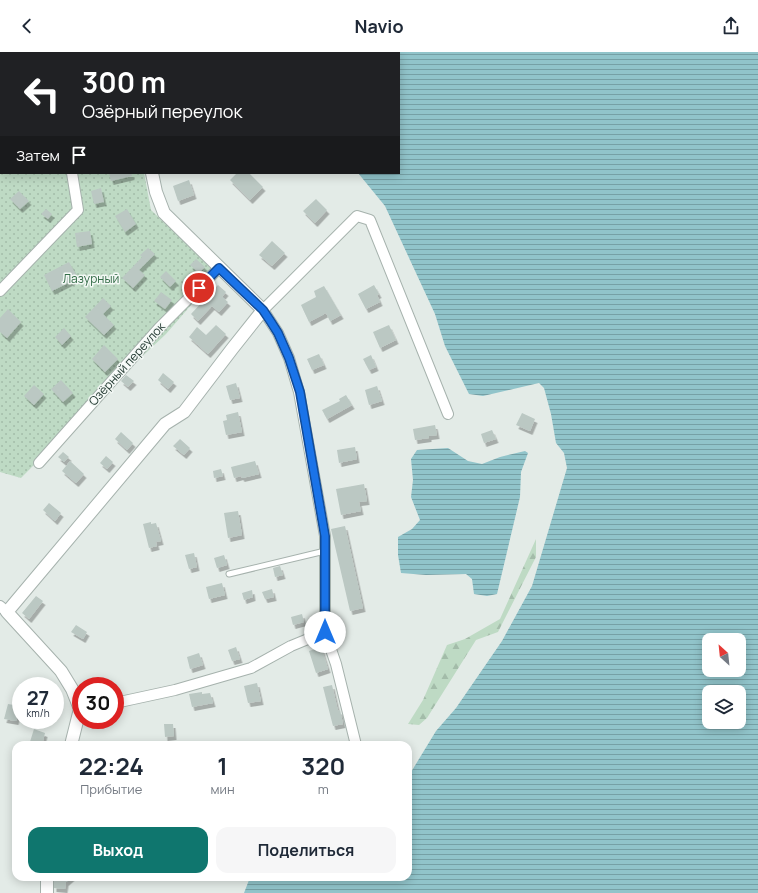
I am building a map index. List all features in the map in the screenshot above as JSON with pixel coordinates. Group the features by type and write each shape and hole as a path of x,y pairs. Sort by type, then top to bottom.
{"street":[{"path":"0,291 78,210 72,174"},
{"path":"152,174 156,192 164,213 263,310 278,333 289,358 300,392 325,536 325,632 336,664 355,741"},
{"path":"72,689 61,672 3,609 165,424 184,412 263,310 357,216 370,220 448,414"},
{"name":"Озёрный переулок","path":"38,463 159,328 219,268"},
{"path":"124,701 175,690 251,668 291,646 325,632"},
{"path":"72,741 75,729"},
{"path":"47,881 47,893"}],"lane":[{"path":"229,574 325,551"}],"green space":[{"name":"Лазурный","path":"0,174 144,174 151,210 218,274 166,334 132,366 21,478 0,472"},
{"path":"536,539 536,557 498,632 476,640 427,718 419,725 408,724 423,700 447,645 465,639 500,619"}],"water":[{"path":"400,52 758,52 758,893 244,893 249,881 412,881 412,770 436,731 456,708 502,641 532,586 567,468 564,453 556,443 551,414 544,388 539,383 483,396 469,394 445,346 435,314 385,206 359,174 400,174"},
{"path":"448,448 468,461 482,464 500,457 525,451 528,453 521,472 520,497 497,594 487,596 474,594 472,579 466,574 426,575 401,573 398,555 398,537 412,529 420,520 411,497 413,480 411,459 417,450"}],"building":[{"path":"109,174 131,174 132,176 111,181"},
{"path":"236,174 250,174 263,187 250,200 230,180"},
{"path":"189,180 194,195 178,201 173,186"},
{"path":"101,188 104,202 94,204 91,191"},
{"path":"19,191 29,201 20,209 10,199"},
{"path":"316,199 327,210 315,223 303,211"},
{"path":"46,209 52,214 48,219 41,214"},
{"path":"127,209 136,224 125,232 115,216"},
{"path":"90,231 92,244 77,247 75,233"},
{"path":"272,241 285,253 272,266 259,255"},
{"path":"148,248 155,254 139,270 145,275 133,288 122,278 142,257 140,255"},
{"path":"196,259 205,267 199,273 190,265"},
{"path":"69,262 78,278 52,291 44,275"},
{"path":"166,271 176,281 170,287 160,277"},
{"path":"218,285 226,292 222,297 228,302 219,312 212,306 198,321 191,314"},
{"path":"374,285 379,294 377,295 380,302 366,309 358,294"},
{"path":"324,286 341,315 330,321 326,313 309,322 301,305 316,297 314,291"},
{"path":"161,292 172,300 165,309 154,301"},
{"path":"103,298 111,306 103,314 114,325 104,335 85,317"},
{"path":"8,309 21,322 7,338 0,332 0,318"},
{"path":"216,325 226,334 208,354 189,337 197,327 206,335"},
{"path":"389,325 396,340 380,348 373,332"},
{"path":"64,328 71,336 62,345 55,337"},
{"path":"104,345 118,359 105,372 92,359"},
{"path":"319,354 324,365 312,370 307,359"},
{"path":"371,355 376,367 369,370 363,359"},
{"path":"163,373 174,382 168,389 158,380"},
{"path":"126,375 134,381 128,387 121,381"},
{"path":"61,380 73,393 63,402 51,389"},
{"path":"236,383 240,398 230,400 226,386"},
{"path":"34,385 44,394 34,405 24,396"},
{"path":"377,386 382,401 369,405 365,390"},
{"path":"346,395 352,405 327,419 322,410 340,401 339,399"},
{"path":"238,412 242,432 226,435 223,421 227,420 226,415"},
{"path":"522,413 535,419 530,431 516,425"},
{"path":"435,425 437,435 415,440 413,429"},
{"path":"492,430 496,439 484,443 481,434"},
{"path":"121,432 133,443 127,450 115,439"},
{"path":"180,439 190,448 184,455 173,446"},
{"path":"355,447 357,459 339,463 337,450"},
{"path":"63,452 69,457 64,462 58,457"},
{"path":"106,456 113,462 107,469 100,463"},
{"path":"70,461 84,474 76,483 62,471"},
{"path":"255,461 259,474 242,478 241,476 234,478 231,467"},
{"path":"221,469 223,476 214,478 213,471"},
{"path":"364,484 367,501 359,502 361,511 341,515 336,489"},
{"path":"49,503 61,513 55,521 43,510"},
{"path":"238,511 242,535 228,538 224,513"},
{"path":"151,522 151,524 156,523 161,541 156,542 157,546 149,548 143,524"},
{"path":"345,526 363,608 350,611 331,529"},
{"path":"194,553 197,567 189,569 185,555"},
{"path":"224,555 227,565 217,568 214,558"},
{"path":"280,566 283,575 275,577 273,568"},
{"path":"222,583 225,595 209,599 206,587"},
{"path":"272,589 274,597 265,599 262,592"},
{"path":"252,590 253,597 244,600 242,593"},
{"path":"36,596 43,601 29,619 22,613"},
{"path":"302,614 304,622 293,625 291,617"},
{"path":"76,625 87,632 83,639 71,632"},
{"path":"236,647 240,659 232,661 228,650"},
{"path":"321,647 328,669 316,673 309,651"},
{"path":"199,653 203,665 190,669 187,657"},
{"path":"257,683 261,701 248,703 244,686"},
{"path":"332,685 338,711 340,710 343,724 333,726 323,687"},
{"path":"202,692 202,694 210,693 213,703 192,707 189,694"},
{"path":"8,704 12,705 12,720 4,719"},
{"path":"164,724 173,724 174,736 165,737"},
{"path":"34,729 45,733 43,741 30,741"},
{"path":"54,881 67,881 65,889 54,888"}],"route":[{"path":"199,288 219,268 263,310 278,333 289,358 300,392 325,536 325,632"}]}
